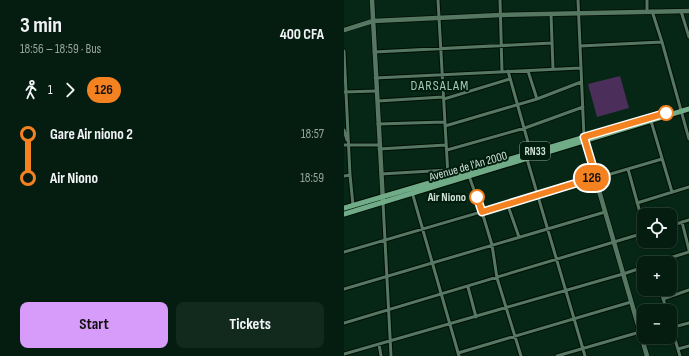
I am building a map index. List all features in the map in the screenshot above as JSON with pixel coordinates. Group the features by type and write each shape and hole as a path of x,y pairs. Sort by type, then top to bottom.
{"main road":[{"name":"Avenue de l'An 2000","path":"344,214 448,176 651,121 689,108"},
{"name":"Avenue de l'An 2000","path":"344,208 412,192 469,176 584,139 680,111"}],"street":[{"path":"372,0 391,356"},
{"path":"438,0 448,176"},
{"path":"500,0 502,72"},
{"path":"578,0 584,139 605,212 616,242 623,274 637,320"},
{"path":"647,0 662,42 689,139"},
{"path":"681,11 689,37"},
{"path":"344,30 373,21 501,15 689,11"},
{"path":"550,14 553,69"},
{"path":"580,46 662,42"},
{"path":"374,52 552,43"},
{"path":"344,51 348,144 353,205"},
{"path":"375,78 442,73 581,68"},
{"path":"528,70 537,99"},
{"path":"508,71 531,153"},
{"path":"378,101 444,98 510,79"},
{"path":"378,124 445,124 518,105 581,82"},
{"path":"345,92 376,91"},
{"path":"447,150 525,128 583,108"},
{"path":"651,121 672,192"},
{"path":"344,130 348,144"},
{"path":"344,146 348,144 379,147 446,145"},
{"path":"527,158 585,356"},
{"path":"344,252 482,212 507,203 662,159"},
{"path":"628,169 638,208"},
{"path":"381,174 448,170"},
{"path":"344,176 350,175"},
{"path":"469,176 492,245 497,278 521,356"},
{"path":"637,203 689,187"},
{"path":"412,192 424,228 432,263 459,354 631,302"},
{"path":"507,203 519,237"},
{"path":"344,289 605,212"},
{"path":"677,224 689,220"},
{"path":"674,256 689,251 682,222"},
{"path":"344,323 637,235"},
{"path":"344,354 476,317 637,269"},
{"path":"468,287 476,317"},
{"path":"663,299 689,290"},
{"path":"662,296 665,304"},
{"path":"677,326 689,322"},
{"path":"557,356 583,348 637,336"},
{"path":"379,344 381,356"},
{"path":"644,344 647,356"},
{"path":"676,344 680,356"},
{"path":"678,349 689,346"}],"shaded area":[{"path":"620,76 629,108 597,117 588,84"}],"bus line":[{"name":"126","path":"477,197 482,212 507,203 596,177 584,137 666,113"}],"place":[{"name":"Air Niono","path":"477,197"}],"district":[{"name":"DARSALAM","path":"440,85"}]}
